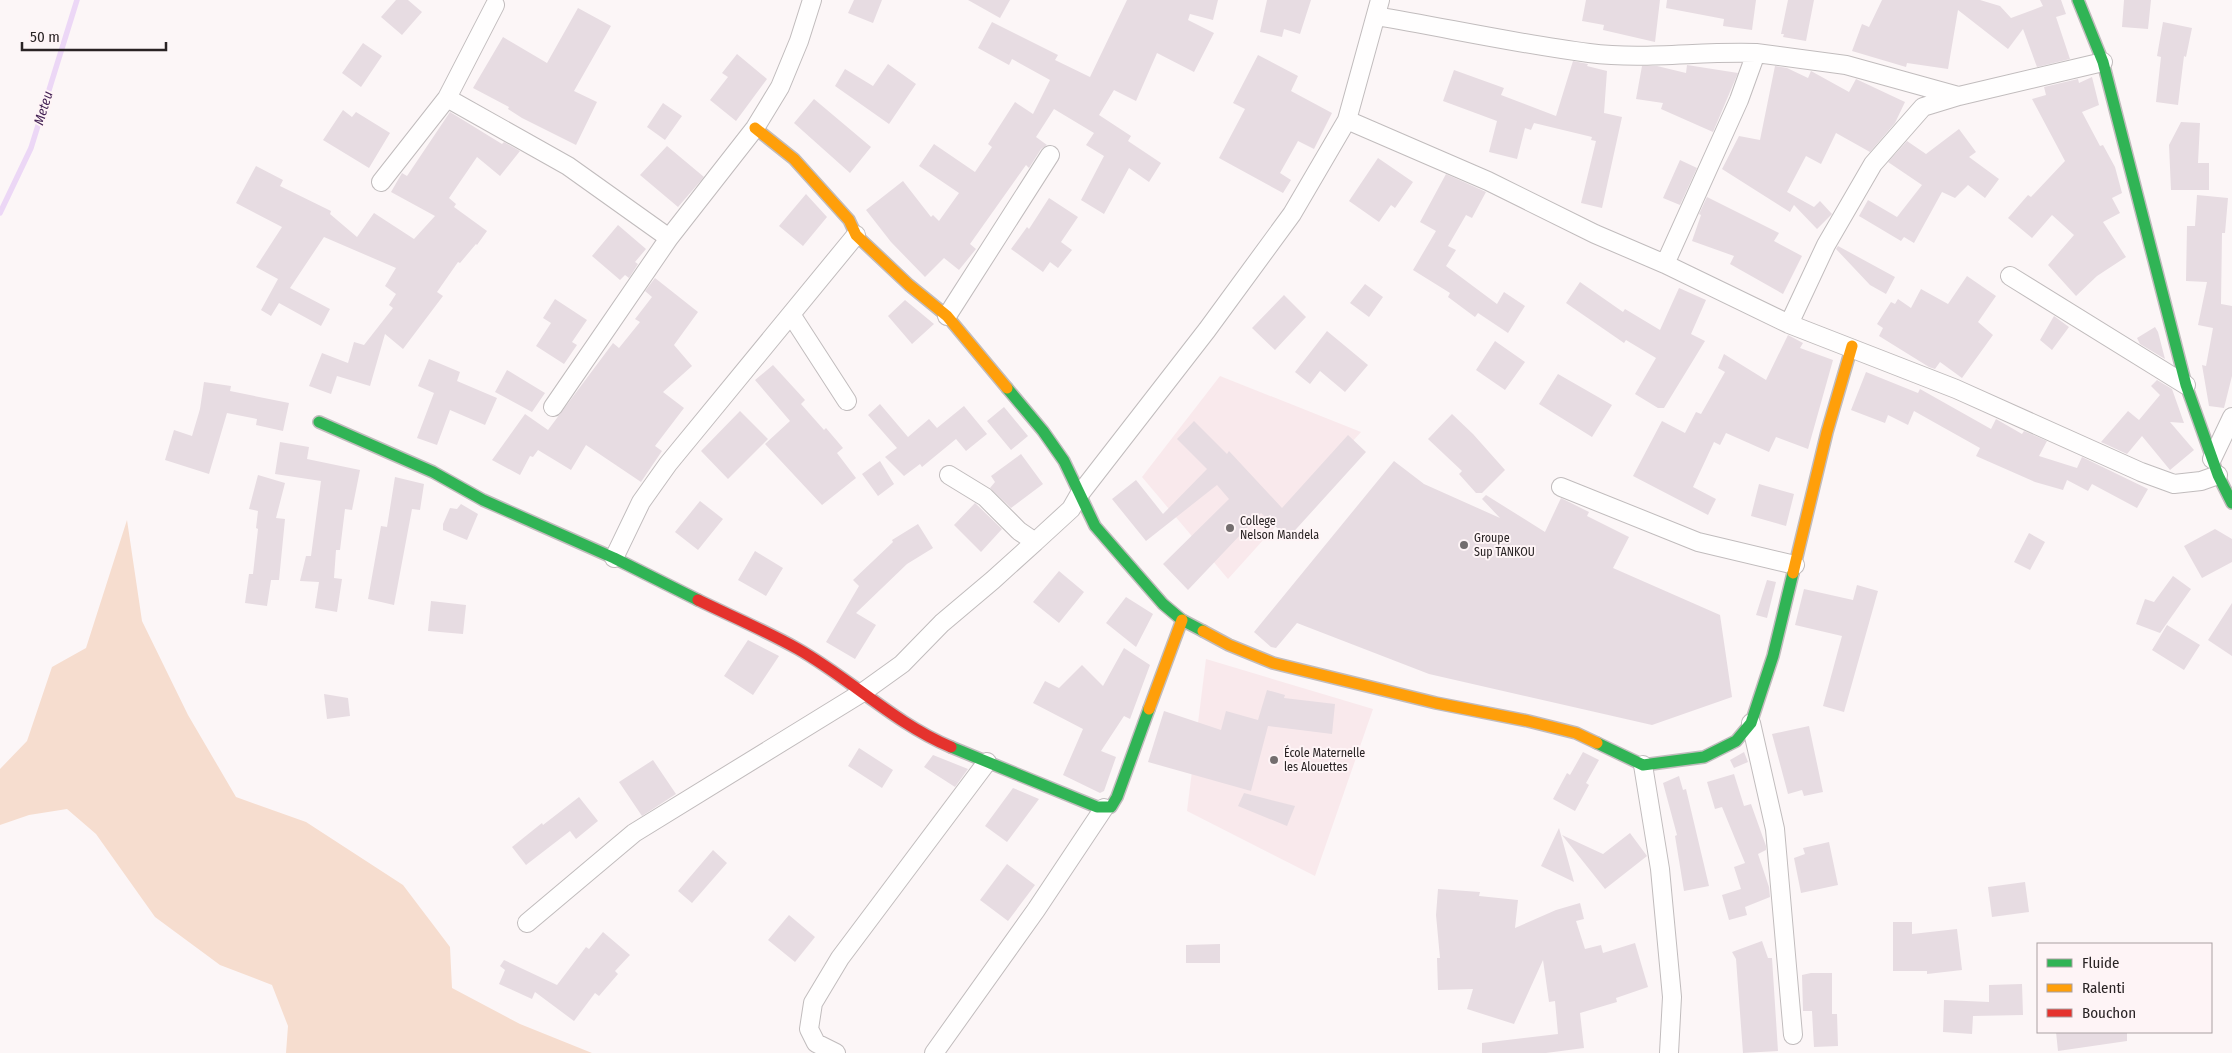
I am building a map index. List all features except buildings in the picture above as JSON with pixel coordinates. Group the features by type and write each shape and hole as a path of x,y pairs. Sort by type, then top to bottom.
{"street":[{"path":"553,407 669,238 755,128 780,87 799,41 812,0"},
{"path":"2078,0 2103,62 2186,385 2215,467 2232,503"},
{"path":"381,182 447,98 495,5"},
{"path":"527,923 634,833 863,692 902,664 942,623 993,580 1071,509 1079,495 1207,330 1292,214 1347,120 1378,8 1590,53 1652,56 1713,52 1756,54 1846,66 1959,96"},
{"path":"1665,264 1738,100 1756,54"},
{"path":"1789,324 1826,245 1873,164 1923,108 1959,96 2103,62"},
{"path":"447,98 568,166 669,238"},
{"path":"1347,120 1488,181 1595,234 1665,264 1789,324 1852,346 2029,421 2149,475 2174,484 2201,481 2215,467 2232,417"},
{"path":"755,128 794,158 849,220 856,235 909,285 947,316 1043,431 1064,461 1095,526 1163,604 1182,620 1229,646 1272,663 1436,703 1528,721 1576,733 1643,765 1704,757 1736,742 1751,723 1773,656 1827,432 1852,346"},
{"path":"947,316 1050,155"},
{"path":"614,558 641,502 668,464 792,316 856,235"},
{"path":"2010,276 2186,385"},
{"path":"792,316 847,401"},
{"path":"318,422 433,472 483,500 614,558 798,649 863,692 891,715 925,736 1104,808 1111,807 1117,797 1182,620"},
{"path":"949,475 985,497 1034,542"},
{"path":"1561,487 1698,542 1795,565"},
{"path":"1751,723 1775,829 1793,1035"},
{"path":"836,1053 816,1042 809,1029 813,1003 840,958 988,762"},
{"path":"1643,765 1660,869 1672,997 1669,1053"},
{"path":"934,1053 1036,910 1104,808"}],"shaded area":[{"name":"College Nelson Mandela","path":"1220,376 1361,432 1228,579 1142,477"},
{"path":"127,520 142,621 188,715 236,797 306,822 403,885 450,947 452,988 520,1024 592,1053 286,1053 288,1026 272,985 220,965 155,917 96,834 67,809 29,815 0,825 0,769 27,741 52,667 86,648"},
{"name":"École Maternelle les Alouettes","path":"1206,659 1373,709 1315,876 1187,811"}],"waterway":[{"name":"Meteu","path":"0,213 31,148 77,0"}],"traffic: fast":[{"path":"2078,0 2103,62 2186,385 2218,475 2232,503"},
{"path":"1007,388 1043,431 1064,461 1095,526 1163,604 1182,620 1203,631"},
{"path":"319,422 433,472 483,500 614,558 698,600"},
{"path":"1597,743 1643,765 1704,757 1736,741 1751,723 1773,656 1793,573"},
{"path":"951,747 1097,807 1111,807 1117,797 1149,709"}],"traffic: slow":[{"path":"755,128 794,159 849,220 856,235 909,285 947,316 1007,388"},
{"path":"1793,573 1827,432 1852,346"},
{"path":"1149,709 1182,620"},
{"path":"1203,631 1229,645 1273,663 1436,703 1528,721 1576,733 1597,743"}],"traffic: jam":[{"path":"698,600 798,649 910,726 951,747"}],"place":[{"name":"College Nelson Mandela","path":"1230,528"},
{"name":"Groupe Sup TANKOU","path":"1464,545"},
{"name":"École Maternelle les Alouettes","path":"1274,760"}]}
